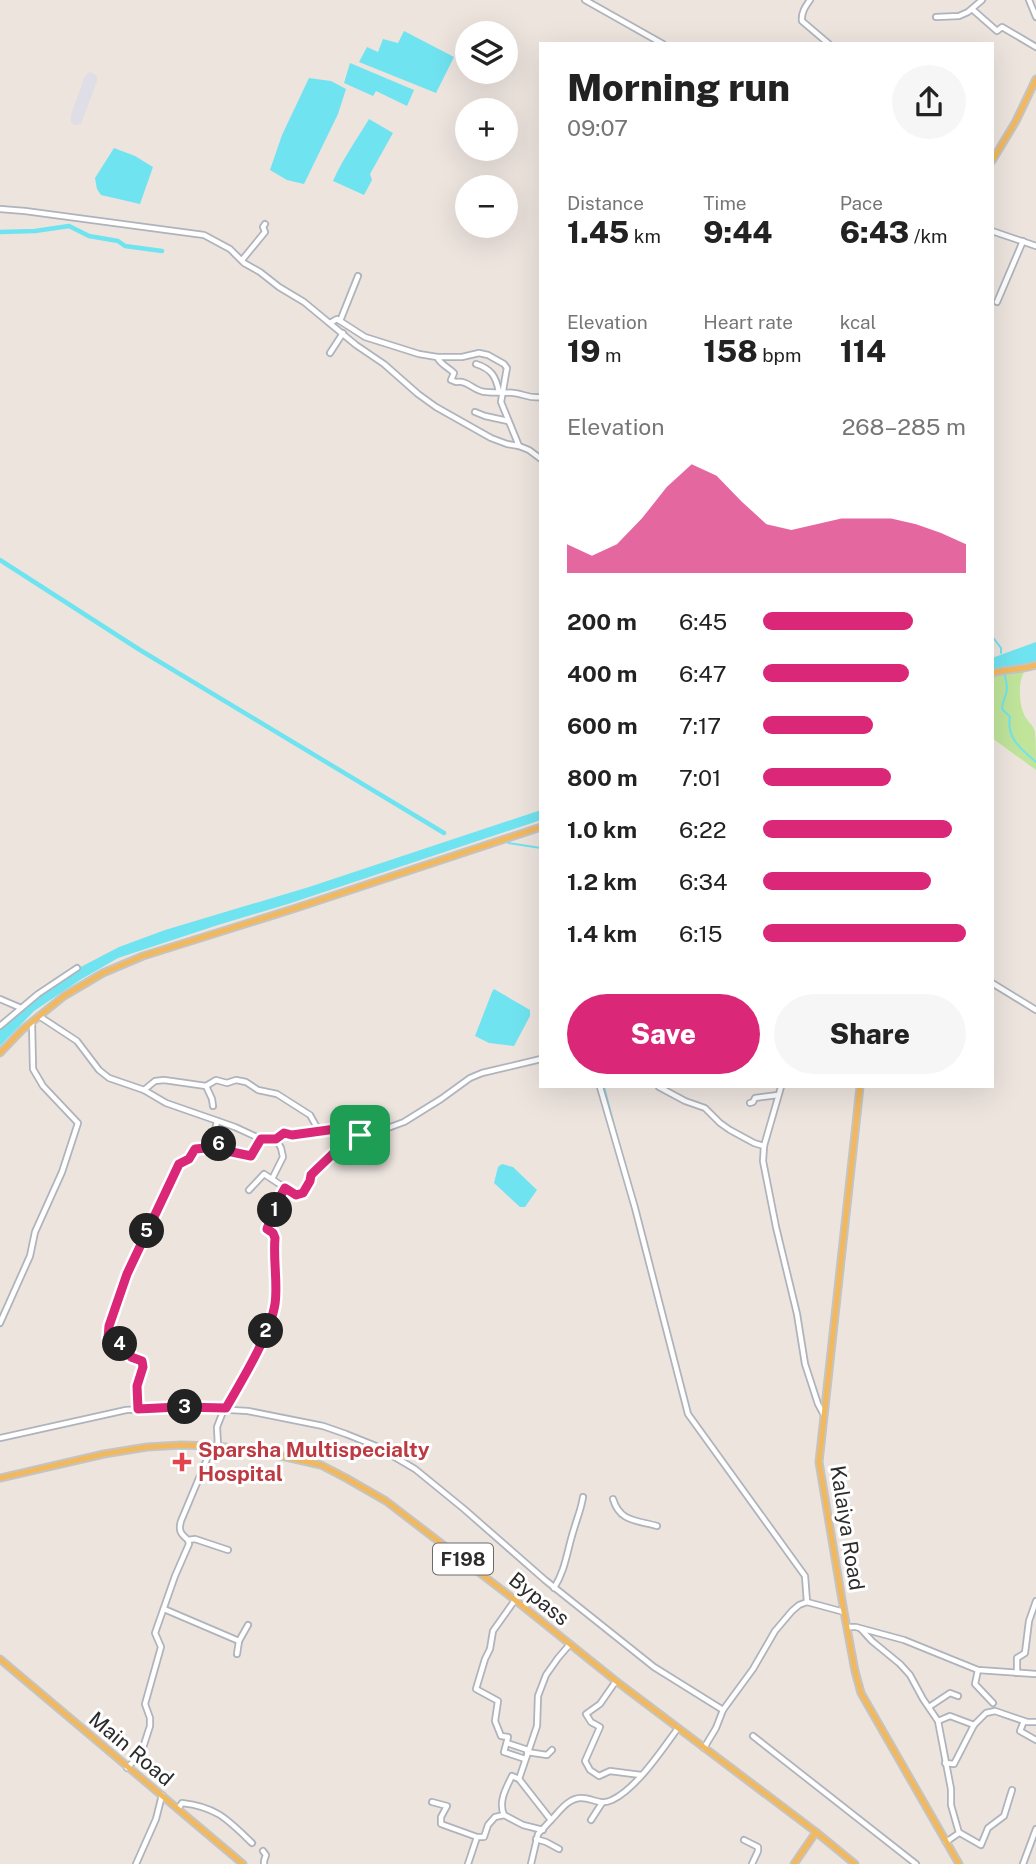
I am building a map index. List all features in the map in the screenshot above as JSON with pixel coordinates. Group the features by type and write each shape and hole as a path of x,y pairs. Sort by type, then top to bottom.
{"main road":[{"path":"994,158 1035,88 1036,79"},
{"path":"994,672 1008,668 1022,670 1036,665"},
{"path":"0,1053 64,996 103,973 143,956 539,828"},
{"name":"Kalaiya Road","path":"860,1088 819,1462 844,1612 861,1693 959,1864"},
{"name":"Bypass","path":"0,1478 104,1454 181,1445 277,1455 321,1465 386,1501 615,1681 855,1864"},
{"name":"Main Road","path":"0,1659 243,1864"},
{"path":"794,1864 816,1832"}],"street":[{"path":"585,0 659,42"},
{"path":"810,0 803,10 802,21 827,42"},
{"path":"936,18 955,18 982,0"},
{"path":"1029,0 1036,17"},
{"path":"972,9 997,31 1002,27 1036,47"},
{"path":"0,209 204,235 230,249 279,287 304,302 436,407 491,438 529,450 539,458"},
{"path":"242,260 265,232 265,224"},
{"path":"994,232 1036,246"},
{"path":"997,302 1023,241"},
{"path":"341,321 358,276"},
{"path":"330,323 337,319 365,337 402,350 437,357 488,355 507,368 500,393"},
{"path":"330,353 343,333"},
{"path":"437,357 441,365 454,373 451,380 456,382 470,384 485,393 518,393 539,397"},
{"path":"476,364 492,373 519,446"},
{"path":"475,412 508,421"},
{"path":"0,1026 38,994 76,968"},
{"path":"994,984 1036,1010"},
{"path":"0,999 21,1008"},
{"path":"39,1016 77,1041 99,1070 109,1078 261,1139 276,1139 284,1133 292,1135 343,1128 366,1136 404,1122 441,1100 470,1078 539,1059"},
{"path":"0,1323 30,1256 36,1232 62,1172 78,1123 43,1086 33,1069 32,1022"},
{"path":"144,1090 155,1081 164,1080 206,1086 213,1081 246,1082 258,1090 265,1093 271,1091 292,1102 295,1107 310,1115 319,1130"},
{"path":"206,1086 213,1106"},
{"path":"600,1088 635,1208 688,1414 804,1576 807,1602"},
{"path":"661,1088 705,1108 730,1130 764,1146"},
{"path":"781,1088 764,1146 765,1174 797,1314 805,1364 824,1416"},
{"path":"750,1103 755,1098 778,1095"},
{"path":"138,1409 137,1386 143,1367 142,1361 131,1357 128,1347 108,1338 109,1326 127,1274 171,1177 179,1164 189,1159 195,1149 206,1148 213,1139 217,1120"},
{"path":"249,1190 264,1174 296,1195 303,1193 311,1175 340,1147 353,1142 360,1135"},
{"path":"213,1139 227,1151 251,1156 261,1139"},
{"path":"272,1179 283,1157 276,1139"},
{"path":"188,1541 179,1529 189,1500 215,1447 217,1427 224,1409 245,1374 270,1322 275,1304 275,1238 267,1229 285,1188"},
{"path":"0,1438 138,1409 179,1407 248,1411 323,1426 376,1446 424,1477 554,1588 654,1667 723,1710"},
{"path":"554,1588 562,1576 583,1497"},
{"path":"614,1499 616,1508 623,1516 657,1526"},
{"path":"188,1541 195,1539 228,1550"},
{"path":"127,1768 141,1754 150,1726 145,1704 161,1647 155,1633 188,1541"},
{"path":"515,1600 493,1631 490,1649 476,1689 498,1701 495,1721 501,1736 508,1737 504,1752 525,1759"},
{"path":"1017,1673 1017,1658 1025,1653 1029,1621 1036,1601"},
{"path":"704,1748 723,1710 753,1669 775,1631 792,1611 807,1602 844,1612"},
{"path":"164,1609 239,1641"},
{"path":"237,1654 239,1641 248,1625"},
{"path":"847,1627 923,1647 978,1670 1036,1674"},
{"path":"861,1629 910,1675 939,1721 951,1788 951,1805 959,1833 981,1845 988,1828 1004,1816 1012,1790"},
{"path":"519,1779 537,1726 541,1686 546,1675 570,1644"},
{"path":"978,1670 975,1684 993,1703"},
{"path":"615,1681 600,1703 586,1714 591,1723 600,1727 585,1761 590,1770 599,1776 610,1771 642,1775"},
{"path":"929,1707 939,1702 945,1694 958,1696"},
{"path":"946,1763 954,1765 974,1725 990,1711 1024,1721 1036,1721"},
{"path":"939,1721 950,1716 974,1725"},
{"path":"1024,1721 1020,1731 1036,1740"},
{"path":"530,1864 538,1834 568,1803 580,1798 602,1803 617,1798 642,1775 678,1728"},
{"path":"753,1736 916,1864"},
{"path":"507,1743 547,1755 552,1750"},
{"path":"504,1815 501,1808 512,1776 519,1779 551,1820"},
{"path":"136,1864 156,1819 162,1795"},
{"path":"432,1802 446,1806 441,1825 477,1837 484,1837 495,1816 504,1815 523,1825 543,1830"},
{"path":"178,1809 182,1803 198,1805 219,1813 253,1843"},
{"path":"591,1820 602,1803"},
{"path":"1023,1864 1034,1842 1036,1829"},
{"path":"946,1842 959,1833"},
{"path":"468,1864 477,1837"},
{"path":"536,1839 559,1849"},
{"path":"744,1840 758,1847 752,1864"},
{"path":"263,1851 266,1855 264,1864"}],"shaded area":[{"path":"91,72 97,76 97,81 81,124 74,125 71,115 84,78"}],"green space":[{"path":"1006,671 1025,671 1021,681 1020,701 1035,732 1036,770 994,739 994,676"}],"water":[{"path":"404,31 454,57 436,93 359,62 367,47 378,52 383,39 398,43"},
{"path":"350,63 414,90 407,106 376,91 373,96 344,83"},
{"path":"309,78 331,81 346,89 338,114 304,184 287,180 270,170 282,135"},
{"path":"369,119 393,133 370,174 372,180 364,195 333,181"},
{"path":"114,148 153,167 140,204 101,195 97,189 95,178"},
{"path":"1036,642 1036,663 994,669 994,657"},
{"path":"539,811 539,821 118,958 34,1011 0,1046 0,1030 19,1012 73,971 119,947 165,930 309,887"},
{"path":"494,989 530,1010 530,1016 514,1046 489,1043 475,1036"},
{"path":"502,1164 513,1167 537,1190 525,1207 520,1207 494,1183 498,1167"}],"waterway":[{"path":"0,232 69,226 89,236 118,241 125,246 162,251"},
{"path":"0,560 140,650 444,833"},
{"path":"994,639 1001,648 1001,653"},
{"path":"1004,673 1007,689 1002,709 1010,717 1010,731 1016,743 1036,762"},
{"path":"508,843 539,848"},
{"path":"604,1088 616,1133"},
{"path":"621,1152 625,1164"}],"place":[{"name":"Sparsha Multispecialty Hospital","path":"182,1462"}],"route":[{"path":"343,1128 360,1135 353,1142 340,1147 311,1175 303,1193 296,1195 285,1188 276,1204 267,1229 275,1238 275,1304 270,1322 226,1408 138,1409 136,1398 142,1361 131,1357 128,1347 108,1338 109,1326 127,1274 179,1164 189,1159 195,1149 206,1148 213,1139 233,1154 251,1156 261,1139 276,1139 284,1133 292,1135 343,1128"}]}
